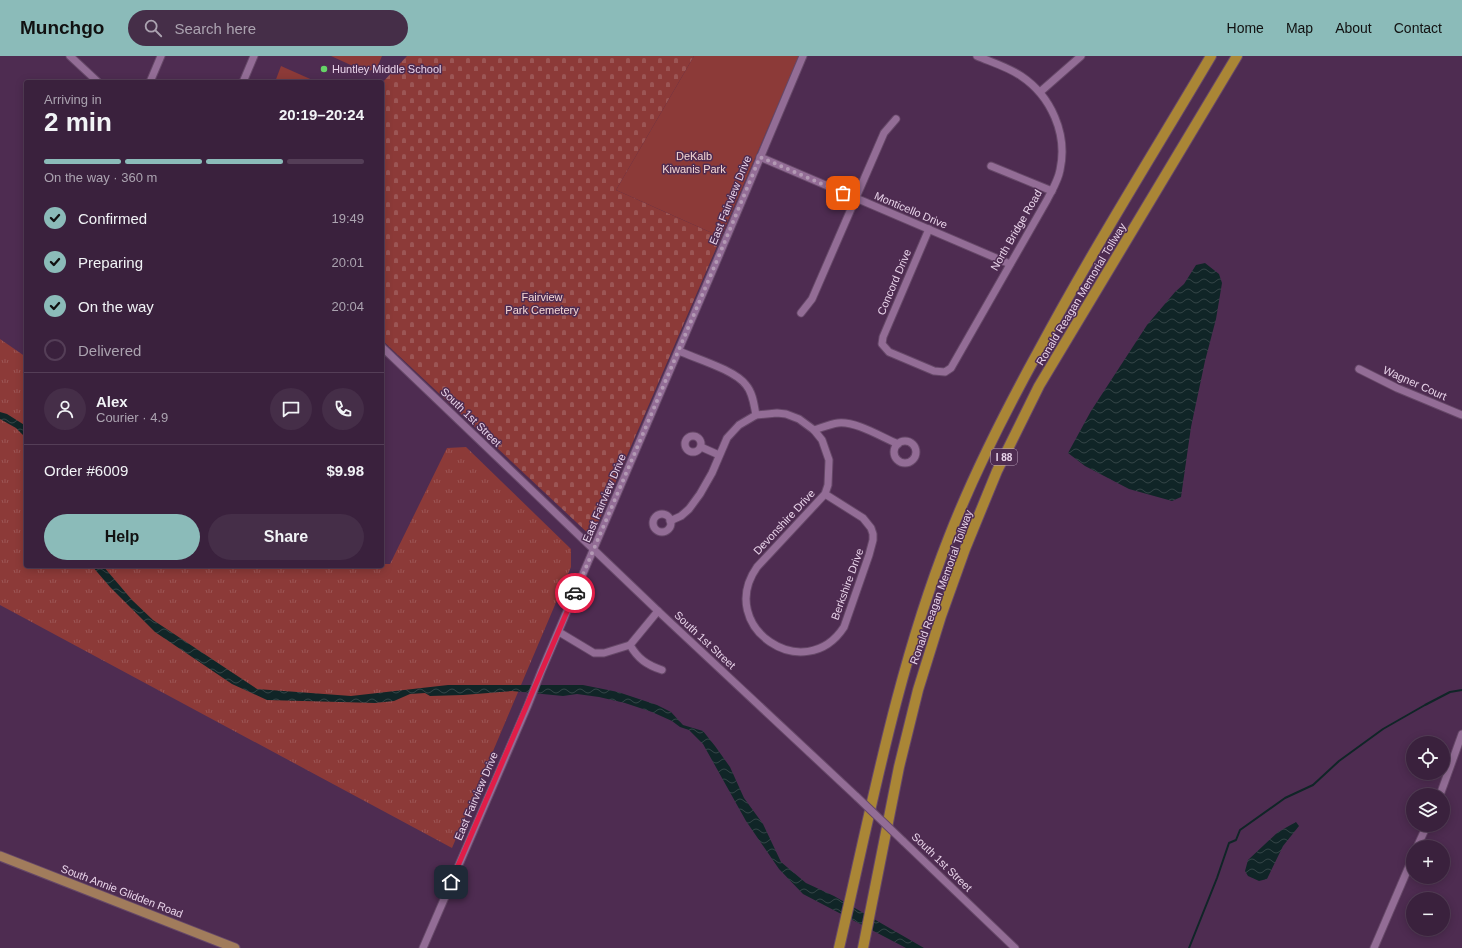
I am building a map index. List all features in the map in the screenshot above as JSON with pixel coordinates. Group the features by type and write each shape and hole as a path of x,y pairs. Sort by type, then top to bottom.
{"highway":[{"name":"Ronald Reagan Memorial Tollway","path":"842,929 894,706 924,609 948,539 963,502 988,447 1061,309 1211,56"},
{"name":"Ronald Reagan Memorial Tollway","path":"863,948 899,767 928,656 965,549 997,471 1039,386 1237,56"},
{"path":"833,948 842,929"},
{"path":"839,948 842,929"}],"main road":[{"name":"South Annie Glidden Road","path":"0,856 235,948"}],"street":[{"path":"70,56 96,80"},
{"path":"151,80 161,56"},
{"path":"243,80 254,56"},
{"name":"East Fairview Drive","path":"423,948 679,351 803,56"},
{"name":"North Bridge Road","path":"947,372 951,368 1052,191 1060,170 1062,152 1061,138 1054,114 1040,92 1020,75 977,56"},
{"path":"1040,92 1081,56"},
{"path":"801,313 812,299 884,133 896,119"},
{"name":"Monticello Drive","path":"760,157 1010,264"},
{"path":"991,166 1052,191"},
{"name":"Concord Drive","path":"929,229 883,337 882,344 889,352 940,373 947,372"},
{"name":"South 1st Street","path":"384,349 658,611 857,797 1015,948"},
{"path":"679,351 727,371 742,380 750,391 756,415"},
{"name":"Wagner Court","path":"1358,369 1397,388 1462,415"},
{"path":"670,521 681,516 696,499 707,483 719,455 733,431 739,425 756,415 778,413 786,414 799,419 814,430 837,423 847,424 898,444"},
{"name":"Devonshire Drive","path":"756,629 746,606 746,593 749,580 757,567 825,494 829,477 828,460 822,440 814,430"},
{"path":"700,447 719,455"},
{"name":"Berkshire Drive","path":"756,629 764,638 774,645 799,652 816,650 826,646 844,627 869,555 873,534 871,528 863,518 825,494"},
{"path":"559,632 594,654 604,653 630,646 658,611"},
{"path":"630,646 642,661 650,666 662,670"},
{"path":"1443,788 1462,734"},
{"path":"1374,948 1406,873"}],"green space":[{"path":"331,56 382,56 377,68 366,72"},
{"name":"Fairview Park Cemetery","path":"407,56 694,56 616,190 721,237 592,537 384,342 384,81"},
{"name":"DeKalb Kiwanis Park","path":"694,56 799,56 721,237 616,190"},
{"path":"281,66 312,80 276,80"},
{"path":"0,339 24,356 24,568 384,568 384,564 390,564 447,448 466,447 571,549 571,567 452,848 0,605"}],"water":[{"path":"1205,263 1219,274 1222,283 1216,319 1205,361 1191,427 1181,497 1172,501 1129,489 1085,466 1068,453 1091,411 1147,325 1175,292 1184,284 1196,265"},
{"path":"0,412 7,414 24,425 24,436 16,428 0,419"},
{"path":"94,568 105,568 132,600 153,620 257,689 351,696 448,685 583,685 618,692 657,705 671,712 683,725 703,731 715,746 730,767 744,798 763,824 781,862 806,883 834,896 924,948 906,948 803,894 779,869 746,821 703,744 689,730 680,727 672,721 652,712 625,703 599,697 577,694 563,696 512,691 430,696 425,693 410,694 394,701 375,703 267,700 232,684 155,632 110,587"},
{"path":"1296,822 1299,826 1283,846 1267,879 1259,881 1248,876 1245,871 1248,860 1278,832"}],"waterway":[{"path":"1189,948 1217,878 1229,843 1236,840 1240,830 1285,798 1313,785 1339,761 1383,729 1450,692 1462,690"}],"way so far":[{"path":"575,593 679,351 760,157 843,193"}],"place":[{"name":"Huntley Middle School","path":"324,69"}],"route":[{"path":"451,882 575,593"}]}
